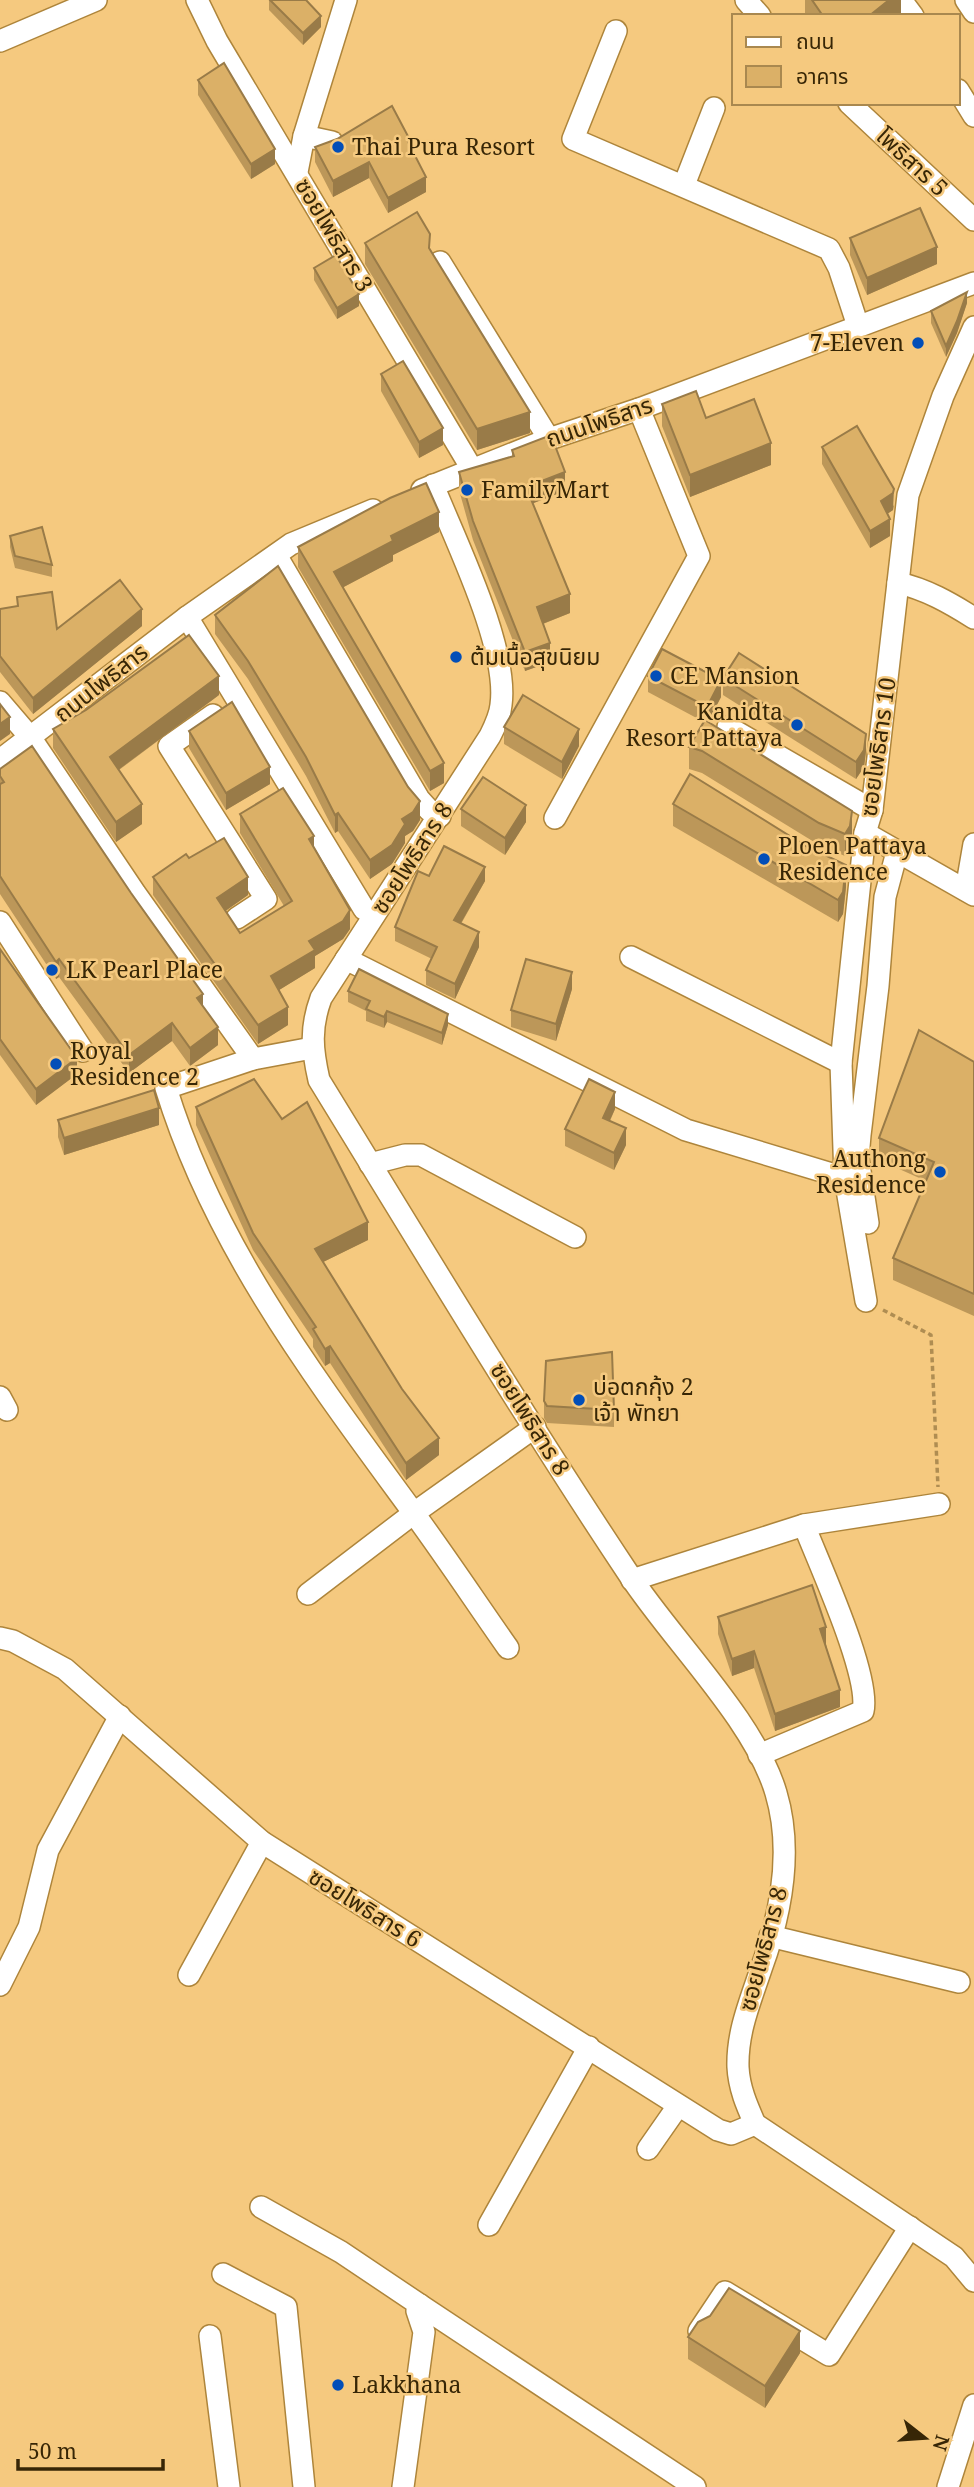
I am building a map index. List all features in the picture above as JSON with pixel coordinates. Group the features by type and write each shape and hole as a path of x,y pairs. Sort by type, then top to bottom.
{"street":[{"path":"0,41 45,9 96,0"},
{"name":"ซอยโพธิสาร 3","path":"197,0 217,41 472,469"},
{"path":"297,172 304,136 345,0"},
{"path":"746,0 758,14"},
{"path":"966,0 974,12"},
{"path":"616,31 573,139 829,248 839,268 858,326"},
{"path":"960,93 974,116"},
{"name":"โพธิสาร 5","path":"851,105 974,220"},
{"path":"684,185 714,108"},
{"path":"304,136 332,142"},
{"path":"440,262 549,439"},
{"name":"ถนนโพธิสาร","path":"0,760 187,617 291,544 549,439 639,409 974,283"},
{"name":"ซอยโพธิสาร 10","path":"866,1301 845,1178 841,1063 860,877 865,833 872,810 908,495 943,397 974,327"},
{"path":"555,818 699,556 639,409"},
{"name":"ซอยโพธิสาร 8","path":"433,485 482,606 500,671 501,704 490,736 321,998 313,1022 312,1048 319,1080 535,1427 632,1580 707,1679 770,1775 782,1819 784,1857 781,1891 770,1936 747,2006 739,2049 743,2095 755,2124"},
{"path":"276,555 419,799 429,810 440,816"},
{"path":"898,583 948,601 974,618"},
{"path":"187,617 365,909 373,915"},
{"path":"237,918 266,899 169,746 238,698"},
{"path":"0,702 30,737 143,904 253,1059"},
{"path":"728,727 872,810"},
{"path":"267,801 290,787"},
{"path":"222,828 245,814"},
{"path":"865,833 970,892 974,844"},
{"path":"868,1223 858,1158 878,986 885,897 897,852"},
{"path":"835,868 860,877"},
{"path":"0,922 83,1051"},
{"path":"631,957 841,1063"},
{"path":"346,959 686,1130 845,1178"},
{"path":"312,1048 253,1059 166,1088 178,1129 229,1242 310,1372 414,1513 508,1648"},
{"path":"370,1164 405,1155 421,1156 576,1237"},
{"path":"308,1594 414,1513 535,1427"},
{"path":"632,1580 804,1525 939,1504"},
{"path":"759,1755 863,1711 866,1699 846,1635 804,1525"},
{"name":"ซอยโพธิสาร 6","path":"0,1638 13,1641 65,1669 262,1842 718,2130 731,2134 755,2124"},
{"path":"0,1985 29,1927 48,1850 120,1716"},
{"path":"189,1975 262,1842"},
{"path":"770,1936 959,1982"},
{"path":"489,2225 589,2047"},
{"path":"648,2149 678,2106"},
{"path":"755,2124 954,2257 974,2281"},
{"path":"261,2207 341,2252 695,2487"},
{"path":"699,2331 725,2292 829,2355 910,2227"},
{"path":"223,2274 286,2306 304,2487"},
{"path":"402,2487 424,2332 417,2311 420,2305"},
{"path":"210,2336 229,2487"},
{"path":"948,2487 973,2417"}],"path":[{"path":"866,1301 931,1335 939,1504"}],"building":[{"path":"270,0 306,0 321,16 303,33"},
{"path":"812,0 889,0 872,14 822,14"},
{"path":"224,63 275,149 251,164 198,80"},
{"path":"392,106 426,177 388,198 369,162 333,181 315,147 337,139"},
{"path":"920,208 937,247 867,278 850,238"},
{"path":"417,212 430,234 429,248 530,412 477,429 365,243"},
{"path":"336,255 359,294 337,308 314,268"},
{"path":"967,292 957,321 946,346 931,311"},
{"path":"403,361 443,428 419,442 381,374"},
{"path":"696,391 706,418 754,399 771,443 690,475 662,404"},
{"path":"857,426 894,489 893,493 881,501 890,519 870,531 822,447"},
{"path":"551,435 565,472 526,487 570,594 537,607 550,643 525,652 473,521 459,472 514,456 512,450"},
{"path":"426,483 439,512 391,536 393,541 334,572 444,763 430,771 298,547 390,498"},
{"path":"42,527 52,565 15,556 10,536"},
{"path":"278,566 408,787 420,801 413,812 402,819 405,824 392,845 370,860 338,813 335,815 306,757 248,661 215,615"},
{"path":"120,580 142,609 33,698 0,656 0,609 18,606 17,597 52,592 57,629"},
{"path":"189,635 219,676 110,757 142,804 116,822 53,729 86,710"},
{"path":"662,649 721,680 707,707 648,676"},
{"path":"739,653 866,734 864,750 856,762 723,678"},
{"path":"523,695 579,729 562,762 504,727"},
{"path":"232,702 270,767 226,793 189,731"},
{"path":"0,704 10,717 0,724"},
{"path":"705,720 852,811 850,826 845,834 819,823 702,751 689,747"},
{"path":"32,746 203,994 197,998 218,1027 190,1048 172,1023 129,1055 59,959 56,962 0,876 0,784 4,782 0,769"},
{"path":"690,774 806,846 846,865 843,892 838,900 673,804"},
{"path":"483,777 526,805 505,838 461,809"},
{"path":"283,788 314,836 309,839 350,910 343,921 309,941 315,950 271,976 288,1007 258,1025 153,877 186,854 189,858 224,838 248,877 217,898 240,933 292,901 240,814"},
{"path":"444,846 485,867 454,920 479,932 455,984 426,970 437,947 395,927 418,871 429,876"},
{"path":"0,949 77,1058 36,1089 0,1039"},
{"path":"526,959 572,972 556,1024 511,1010"},
{"path":"359,969 448,1014 442,1033 387,1011 384,1017 366,1009 370,1001 348,991"},
{"name":"Authong Residence","path":"919,1030 974,1062 974,1294 893,1258 934,1162 879,1138"},
{"path":"254,1079 282,1119 307,1102 368,1222 315,1249 402,1389 439,1438 406,1463 330,1346 325,1349 313,1329 316,1327 253,1233 196,1107"},
{"path":"589,1079 615,1092 603,1118 626,1128 614,1153 565,1129"},
{"path":"154,1090 159,1108 64,1138 58,1120"},
{"name":"บ่อตกกุ้ง 2 เจ้า พัทยา","path":"612,1352 614,1410 547,1406 544,1401 546,1361"},
{"path":"812,1585 826,1627 820,1629 840,1690 775,1714 754,1651 732,1659 718,1617"},
{"path":"729,2288 800,2331 765,2386 688,2337 698,2322 710,2316"}],"place":[{"name":"Thai Pura Resort","path":"338,147"},
{"name":"7-Eleven","path":"918,343"},
{"name":"FamilyMart","path":"467,490"},
{"name":"ต้มเนื้อสุขนิยม","path":"456,657"},
{"name":"CE Mansion","path":"656,676"},
{"name":"Kanidta Resort Pattaya","path":"797,725"},
{"name":"Ploen Pattaya Residence","path":"764,859"},
{"name":"LK Pearl Place","path":"52,970"},
{"name":"Royal Residence 2","path":"56,1064"},
{"name":"Authong Residence","path":"940,1172"},
{"name":"บ่อตกกุ้ง 2 เจ้า พัทยา","path":"579,1400"},
{"name":"Lakkhana","path":"338,2385"}]}
